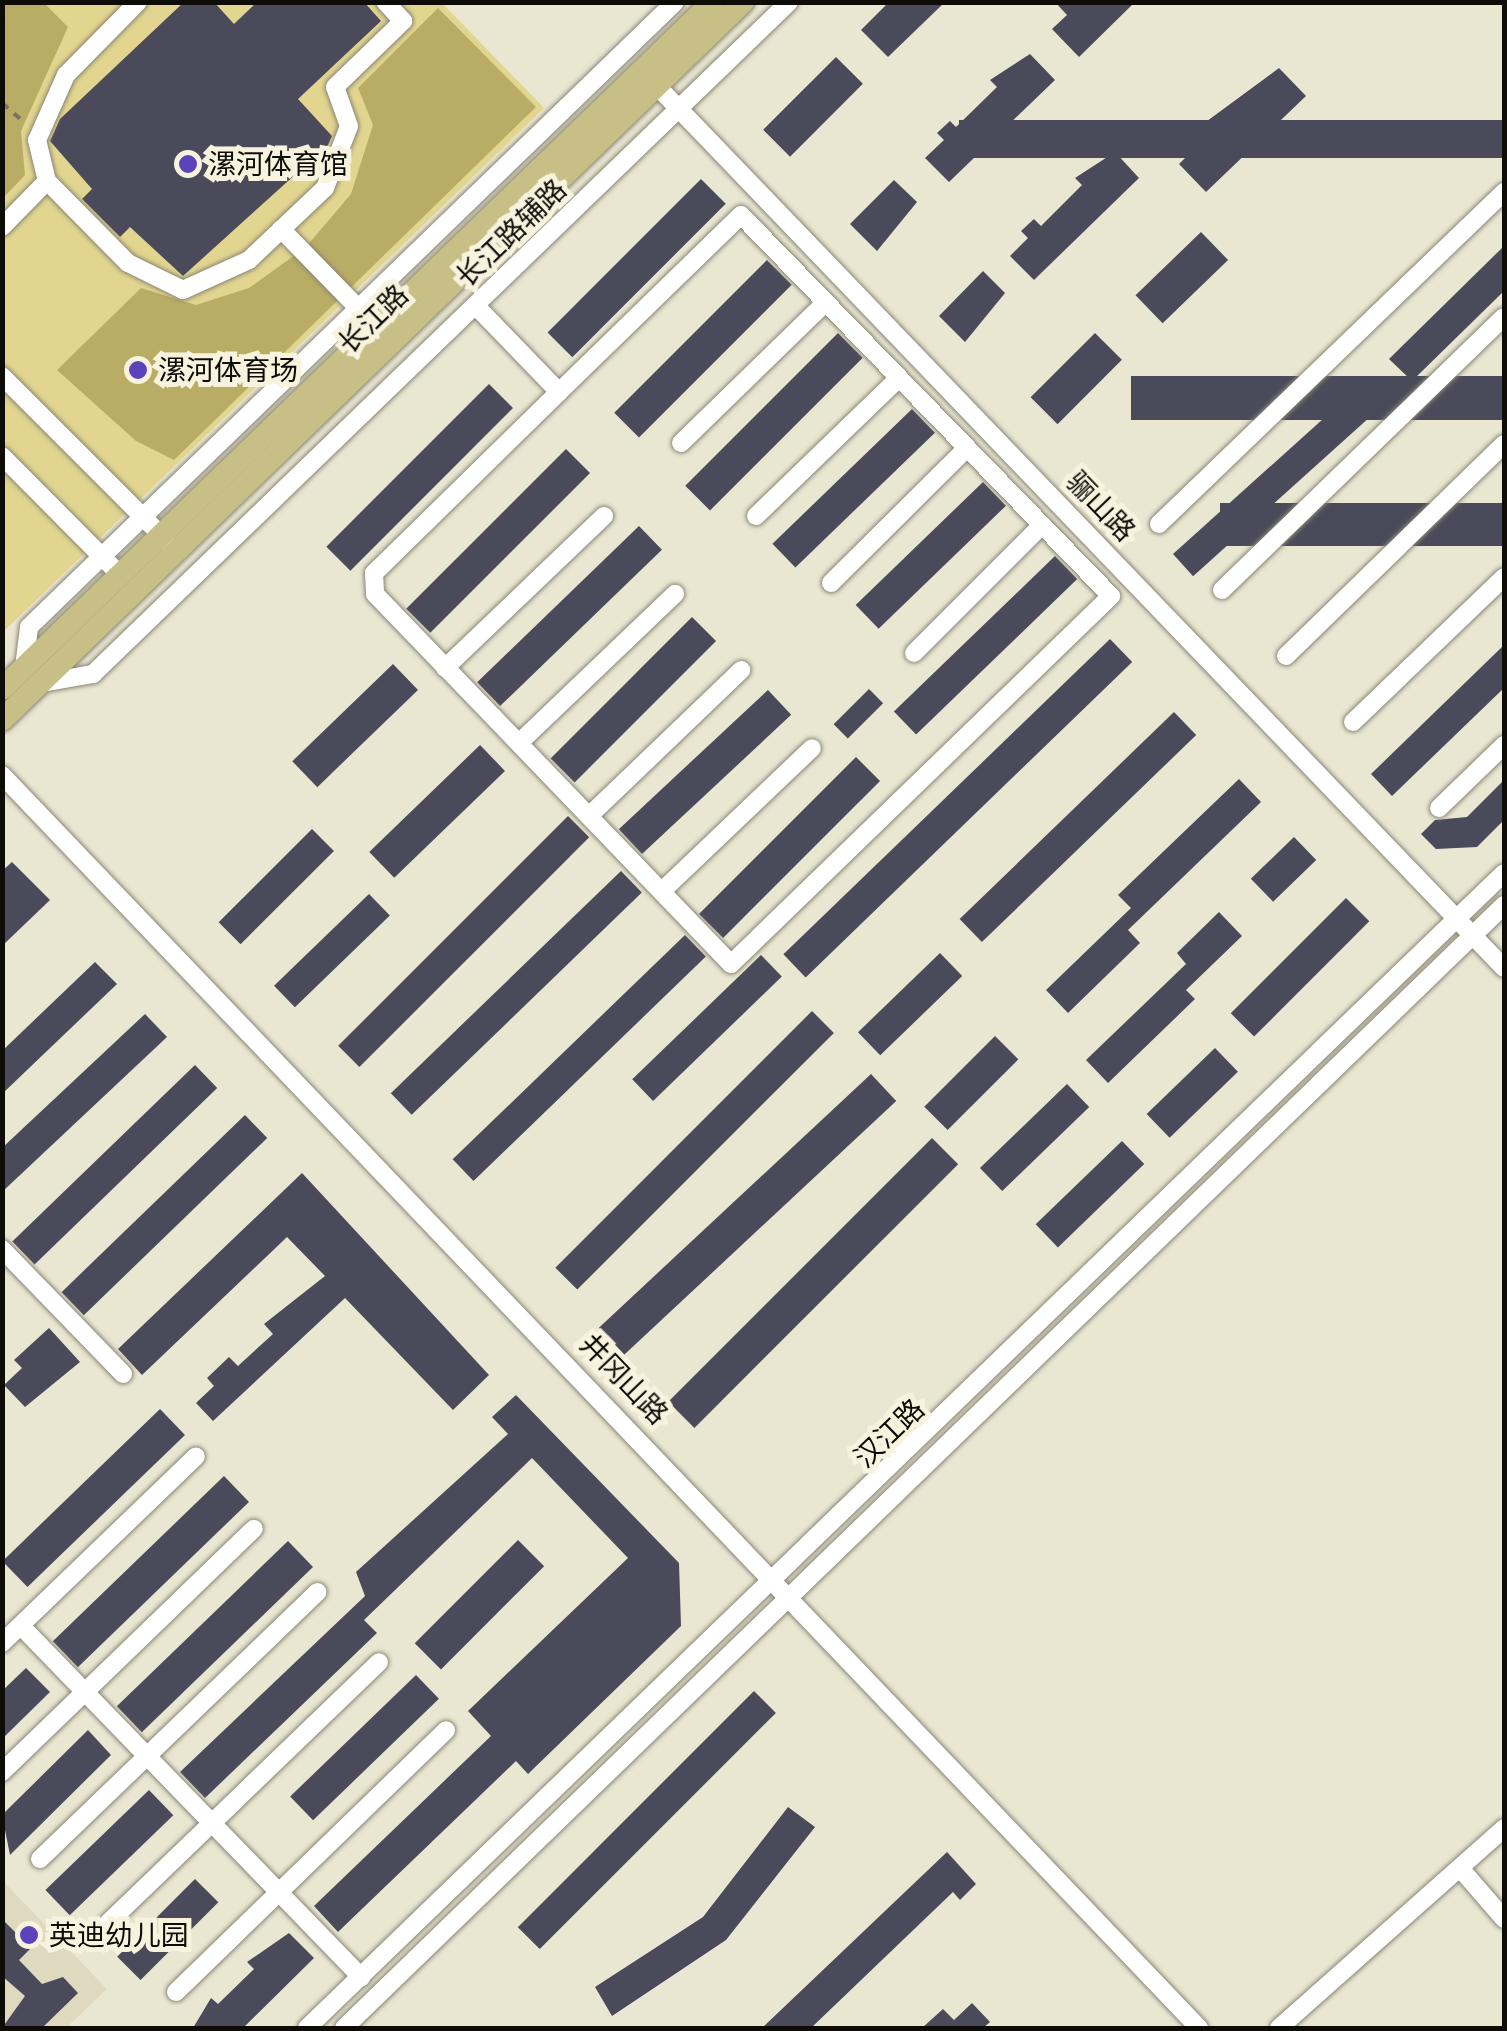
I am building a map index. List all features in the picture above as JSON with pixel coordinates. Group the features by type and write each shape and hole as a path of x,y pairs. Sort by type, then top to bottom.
{"main road":[{"name":"长江路","path":"2,689 33,675 713,2"},
{"name":"长江路","path":"2,720 33,675 120,575 169,543 742,2"}],"street":[{"path":"138,2 66,76 38,127 47,181 128,264 170,289 221,276 282,229 326,188 346,152 349,126 335,87 403,22 385,2"},
{"name":"长江路辅路","path":"676,2 29,627 33,675 93,674 789,2"},
{"name":"骊山路","path":"656,84 1504,968"},
{"path":"2,227 47,181"},
{"path":"1160,524 1504,194"},
{"path":"741,215 899,378 1112,596 731,964 375,594 374,573 741,215"},
{"path":"282,229 358,308"},
{"path":"680,444 826,302"},
{"path":"475,305 559,392"},
{"path":"1222,590 1504,317"},
{"path":"2,376 169,543"},
{"path":"756,516 899,378"},
{"path":"1286,656 1504,444"},
{"path":"831,584 968,448"},
{"path":"2,456 120,575"},
{"path":"445,668 604,516"},
{"path":"914,653 1042,525"},
{"path":"1352,722 1504,576"},
{"path":"519,743 675,594"},
{"path":"589,816 741,670"},
{"path":"1439,808 1504,745"},
{"path":"662,891 812,748"},
{"name":"井冈山路","path":"2,775 778,1579 1199,2028"},
{"name":"汉江路","path":"307,2028 778,1579 1504,873"},
{"name":"汉江路","path":"344,2028 1504,904"},
{"path":"2,1248 123,1374"},
{"path":"2,1644 196,1456"},
{"path":"2,1772 254,1529"},
{"path":"40,1859 318,1592"},
{"path":"21,1626 360,1977"},
{"path":"108,1923 379,1662"},
{"path":"176,1992 446,1730"},
{"path":"1279,2028 1504,1828"},
{"path":"1460,1868 1504,1919"}],"path":[{"path":"2,102 38,127"}],"shaded area":[{"path":"3,2 44,3 68,27 21,131 25,175 3,198"},
{"name":"漯河体育场","path":"3,3 442,3 544,108 3,632"},
{"path":"438,8 536,107 174,460 136,441 57,370 141,288 196,305 249,288 306,247 351,194 373,125 358,88"},
{"name":"英迪幼儿园","path":"2,1880 107,1989 66,2028 3,2028"}],"building":[{"name":"漯河体育馆","path":"184,2 214,2 234,24 257,2 364,2 381,21 298,99 332,136 328,145 183,276 130,227 120,237 82,199 92,189 50,141 60,119"},
{"path":"889,2 945,2 888,57 861,30"},
{"path":"1055,2 1135,2 1079,57 1052,29 1067,15"},
{"path":"1030,54 1055,80 949,182 925,158 944,140 937,133 950,121 956,127 997,87 990,80"},
{"path":"836,57 863,84 790,157 763,130"},
{"path":"1279,68 1306,96 1206,192 1179,164 1194,149 1184,138"},
{"path":"959,120 1504,120 1504,158 959,158"},
{"path":"1115,152 1139,178 1034,280 1010,256 1028,238 1021,231 1034,219 1041,226 1082,185 1075,178"},
{"path":"701,179 726,204 572,357 548,332"},
{"path":"894,180 917,202 877,251 850,224"},
{"path":"1201,232 1228,260 1163,323 1136,295"},
{"path":"1504,246 1504,291 1412,381 1389,359"},
{"path":"767,260 792,285 639,437 614,413"},
{"path":"983,271 1005,293 965,342 939,316"},
{"path":"838,333 863,358 710,510 685,486"},
{"path":"1095,333 1122,360 1058,424 1031,397"},
{"path":"1131,376 1504,376 1504,420 1131,420"},
{"path":"1364,382 1384,404 1193,576 1173,554"},
{"path":"489,384 513,408 350,571 326,547"},
{"path":"912,409 935,433 795,568 772,544"},
{"path":"566,449 590,473 430,633 406,609"},
{"path":"983,482 1006,506 879,629 856,605"},
{"path":"1220,503 1504,503 1504,546 1220,546"},
{"path":"639,526 662,550 500,706 477,682"},
{"path":"1055,556 1077,579 916,735 894,712"},
{"path":"692,617 716,641 575,782 551,758"},
{"path":"1110,639 1132,662 806,977 783,954"},
{"path":"1504,645 1504,688 1392,796 1371,774"},
{"path":"393,664 418,690 317,787 292,761"},
{"path":"869,689 883,703 848,738 834,724"},
{"path":"768,690 791,715 642,854 619,829"},
{"path":"1174,712 1196,735 982,942 960,919"},
{"path":"480,745 505,771 394,878 369,852"},
{"path":"856,757 880,781 723,938 699,914"},
{"path":"1239,779 1261,802 1128,930 1140,943 1068,1013 1046,990 1131,908 1118,895"},
{"path":"1504,780 1504,820 1477,847 1436,849 1421,834 1435,820 1467,817"},
{"path":"568,816 589,837 359,1067 338,1046"},
{"path":"312,829 334,851 241,944 219,922"},
{"path":"1294,837 1316,860 1273,902 1251,879"},
{"path":"12,862 50,900 2,946 2,871"},
{"path":"621,871 642,893 412,1115 391,1093"},
{"path":"369,894 390,916 295,1007 274,986"},
{"path":"1346,898 1369,921 1254,1037 1231,1013"},
{"path":"1219,912 1242,936 1186,990 1195,999 1108,1083 1086,1060 1186,964 1177,953"},
{"path":"685,935 706,957 473,1181 453,1159"},
{"path":"940,953 962,976 880,1055 858,1032"},
{"path":"761,955 782,977 653,1101 632,1079"},
{"path":"95,962 117,984 2,1094 2,1051"},
{"path":"812,1011 834,1033 577,1290 555,1268"},
{"path":"145,1014 167,1037 2,1192 2,1148"},
{"path":"995,1036 1018,1059 948,1130 924,1107"},
{"path":"1215,1048 1238,1072 1170,1138 1147,1114"},
{"path":"195,1065 217,1088 35,1264 12,1241"},
{"path":"871,1074 896,1101 624,1355 599,1328"},
{"path":"1067,1084 1089,1107 1002,1191 980,1168"},
{"path":"245,1115 267,1138 84,1315 62,1292"},
{"path":"932,1138 958,1164 694,1428 668,1402"},
{"path":"1122,1141 1144,1164 1058,1247 1036,1224"},
{"path":"302,1173 489,1375 453,1410 345,1298 213,1421 196,1403 214,1386 207,1378 229,1357 238,1366 273,1334 264,1324 325,1276 287,1237 142,1375 118,1349"},
{"path":"49,1328 80,1362 25,1407 4,1385 22,1368 14,1360"},
{"path":"516,1395 679,1563 681,1626 528,1774 516,1761 338,1932 314,1906 491,1736 468,1711 628,1558 532,1458 364,1620 377,1633 205,1798 180,1772 365,1596 356,1572 508,1434 492,1417"},
{"path":"160,1409 185,1435 27,1587 2,1561"},
{"path":"224,1476 249,1502 78,1667 53,1641"},
{"path":"518,1540 544,1566 441,1669 415,1643"},
{"path":"288,1541 313,1567 142,1732 117,1706"},
{"path":"26,1668 50,1692 2,1739 2,1691"},
{"path":"416,1675 439,1699 313,1820 290,1797"},
{"path":"754,1691 776,1713 540,1949 518,1927"},
{"path":"88,1730 111,1755 10,1855 2,1815"},
{"path":"149,1790 173,1815 70,1915 45,1890"},
{"path":"788,1807 815,1827 726,1940 612,2016 595,1987 703,1917"},
{"path":"947,1852 976,1884 960,1900 953,1892 811,2028 762,2028"},
{"path":"195,1879 218,1902 141,1980 117,1957"},
{"path":"2,1919 31,1948 19,1960 42,1984 63,1977 78,1993 42,2028 2,2028 25,1996 2,1976"},
{"path":"289,1933 314,1958 243,2028 193,2028 211,1998 218,2004 254,1969 247,1962"},
{"path":"972,2003 990,2022 983,2028 922,2028 943,2009 954,2020"}],"place":[{"name":"漯河体育馆","path":"188,164"},
{"name":"漯河体育场","path":"138,370"},
{"name":"英迪幼儿园","path":"29,1935"}]}
